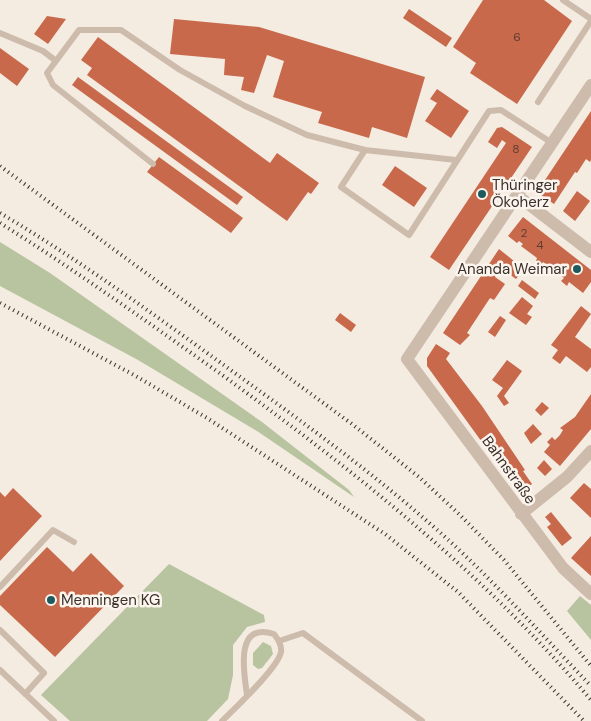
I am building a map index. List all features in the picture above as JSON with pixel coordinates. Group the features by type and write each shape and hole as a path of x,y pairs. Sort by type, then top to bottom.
{"street":[{"path":"591,85 518,196 591,252"},
{"name":"Bahnstraße","path":"518,196 407,359 563,568 591,594"},
{"path":"521,514 566,477 591,451"}],"lane":[{"path":"538,102 591,20 563,0"},
{"path":"154,164 53,85 47,73 78,30 121,30 180,70 245,106 307,135 365,150 456,160"},
{"path":"0,33 43,51 56,61"},
{"path":"365,150 341,187 409,235 489,110 501,110 552,143"},
{"path":"0,586 53,530 74,542"},
{"path":"0,630 44,672 25,694"},
{"path":"222,721 247,695 279,658 281,650 279,641 274,634 264,631 256,632 249,639 243,657 247,695"},
{"path":"279,641 304,633 422,721"},
{"path":"0,670 54,721"}],"green space":[{"path":"0,242 50,273 262,422 349,490 354,497 257,431 138,360 0,286"},
{"path":"169,564 264,615 265,622 247,627 233,645 233,675 228,699 207,721 70,721 41,695"},
{"path":"580,596 591,605 591,640 567,611"},
{"path":"263,642 271,646 273,654 262,668 258,669 253,665 253,653"}],"building":[{"path":"483,0 544,0 572,21 517,104 470,73 476,63 453,47"},
{"path":"409,9 452,38 446,47 403,18"},
{"path":"47,16 66,19 48,44 34,34"},
{"path":"174,19 259,27 425,77 407,138 372,127 369,138 318,123 322,112 273,97 284,61 267,55 254,93 241,90 244,77 224,75 225,59 170,54"},
{"path":"98,37 270,163 277,153 319,183 311,194 308,192 287,221 87,75 92,68 81,60"},
{"path":"0,48 29,69 17,86 0,73"},
{"path":"78,77 243,197 237,205 72,85"},
{"path":"437,89 469,111 451,138 425,121 437,103 430,99"},
{"path":"591,111 591,160 590,162 586,159 577,173 575,172 554,204 537,192"},
{"path":"502,127 532,147 449,270 430,257 506,143 502,140 497,148 488,142 497,128"},
{"path":"159,157 243,218 231,233 147,172"},
{"path":"395,166 427,188 414,207 382,185"},
{"path":"577,191 590,201 575,221 563,211"},
{"path":"523,217 591,270 591,282 583,293 569,282 567,286 561,281 564,278 543,262 541,265 536,261 537,258 521,246 523,244 519,241 517,243 508,236"},
{"path":"499,249 524,269 516,279 499,267 495,277 505,284 494,300 490,298 467,333 470,335 460,345 443,333"},
{"path":"522,280 539,293 535,299 518,286"},
{"path":"522,297 533,306 527,314 532,317 526,325 509,313"},
{"path":"581,306 591,314 575,337 591,349 591,367 587,372 566,356 560,364 552,358 558,350 551,345"},
{"path":"340,313 356,325 351,332 335,320"},
{"path":"500,316 506,320 495,337 488,332"},
{"path":"436,344 450,353 446,359 482,406 525,470 523,471 532,484 522,491 513,479 510,481 427,366 427,358"},
{"path":"507,360 522,371 504,396 509,403 504,406 497,396 503,388 492,380"},
{"path":"591,394 591,429 560,466 544,452 550,445 547,442 552,437 555,440 560,435 563,430 560,428 575,417"},
{"path":"542,402 549,408 541,416 535,410"},
{"path":"533,424 542,434 531,444 524,433"},
{"path":"544,460 552,469 545,476 537,468"},
{"path":"584,483 591,489 591,518 570,498"},
{"path":"13,488 42,516 0,561 0,492 5,497"},
{"path":"551,512 572,538 562,546 547,527 551,524 545,517"},
{"path":"591,536 591,576 571,558"},
{"name":"Menningen KG","path":"47,547 73,572 91,553 124,586 55,657 0,605 0,596"}],"railway":[{"path":"0,166 352,424 419,477 504,560 591,666"},
{"path":"0,213 56,248 139,305 363,468 444,536 482,572 591,686"},
{"path":"0,223 83,277 218,372 367,485 461,566 506,609 550,653 591,700"},
{"path":"0,303 134,375 207,418 385,534 458,592 584,721"}],"place":[{"name":"Thüringer Ökoherz","path":"482,194"},
{"name":"Ananda Weimar","path":"577,269"},
{"name":"Menningen KG","path":"51,600"}]}
